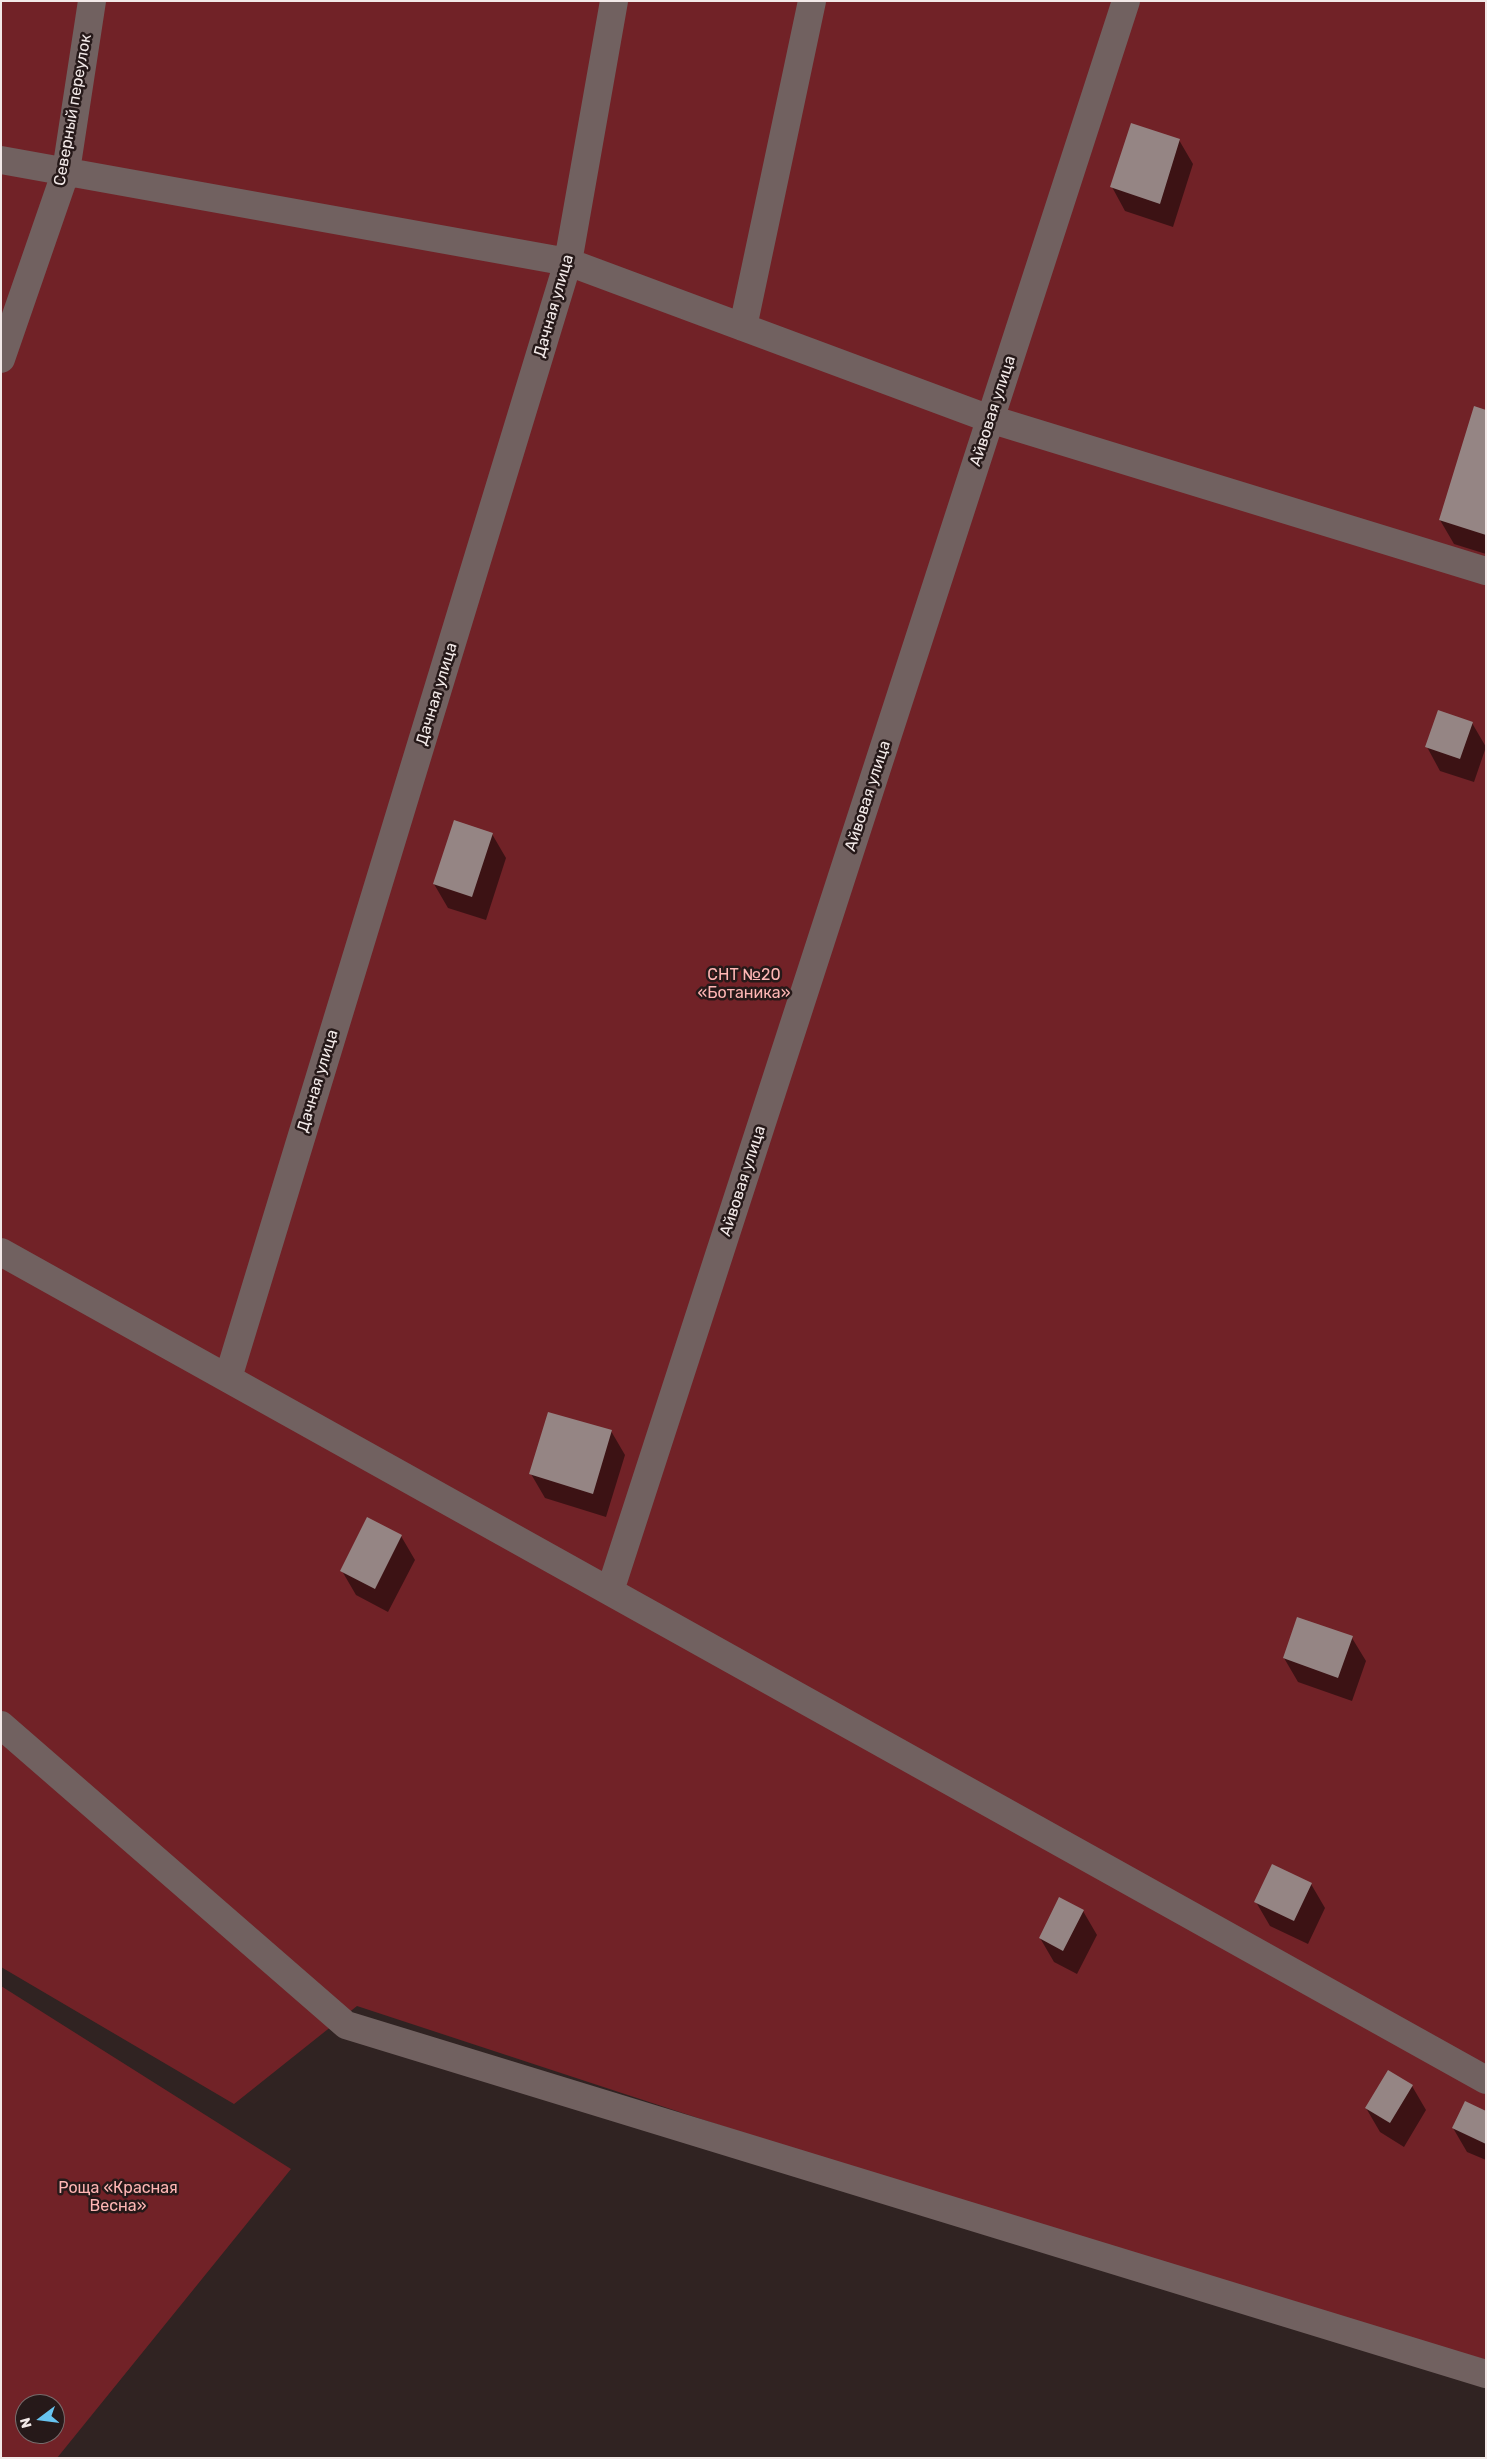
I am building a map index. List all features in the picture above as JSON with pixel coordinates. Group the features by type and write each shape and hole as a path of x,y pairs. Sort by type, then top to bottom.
{"street":[{"name":"Северный переулок","path":"1,359 66,171 92,1"},
{"name":"Дачная улица","path":"228,1378 568,262 614,1"},
{"path":"743,327 812,1"},
{"name":"Айвовая улица","path":"610,1591 1126,1"},
{"path":"1,160 568,262 990,419 1486,572"},
{"path":"1,1252 1486,2080"},
{"path":"1,1725 346,2025 1486,2374"}],"green space":[{"name":"СНТ №20 «Ботаника»","path":"1,1 1486,1 1486,2377 357,2006 234,2104 1,1967"},
{"name":"Роща «Красная Весна»","path":"1,1986 291,2169 57,2458 1,2458"}],"building":[{"path":"1131,123 1180,139 1160,204 1110,187"},
{"path":"1474,406 1486,410 1486,535 1439,520"},
{"path":"1438,710 1473,722 1460,759 1425,747"},
{"path":"454,820 493,833 472,897 433,884"},
{"path":"548,1412 612,1430 593,1494 529,1474"},
{"path":"367,1517 402,1535 375,1589 340,1571"},
{"path":"1297,1617 1353,1636 1338,1678 1283,1658"},
{"path":"1272,1864 1312,1883 1294,1921 1254,1902"},
{"path":"1059,1897 1084,1910 1063,1951 1039,1938"},
{"path":"1388,2070 1413,2085 1390,2123 1365,2108"},
{"path":"1465,2101 1486,2111 1486,2144 1452,2128"}]}
